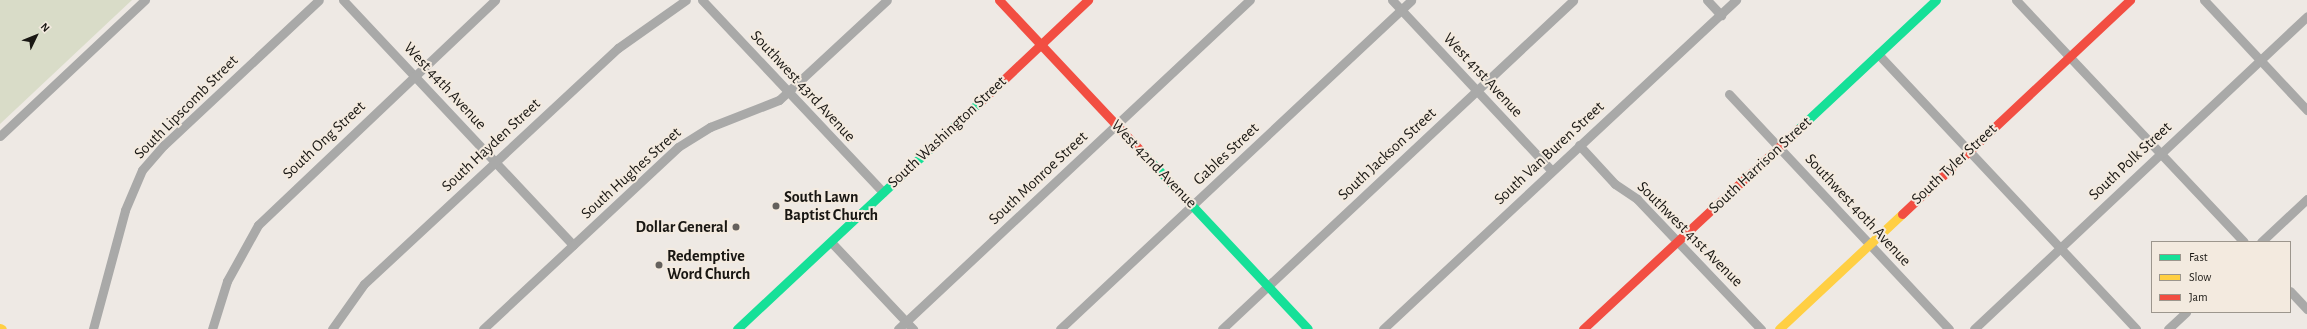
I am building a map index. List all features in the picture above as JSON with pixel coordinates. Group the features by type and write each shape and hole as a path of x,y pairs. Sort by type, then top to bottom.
{"main road":[{"name":"West 42nd Avenue","path":"999,0 1308,329"},
{"name":"South Washington Street","path":"736,329 831,242 1088,0"},
{"name":"South Harrison Street","path":"1582,329 1679,241 1936,0"},
{"name":"South Tyler Street","path":"1779,329 1968,150 2130,0"}],"street":[{"path":"0,136 145,0"},
{"name":"South Lipscomb Street","path":"93,329 125,210 142,170 164,145 319,0"},
{"name":"West 44th Avenue","path":"343,0 573,245"},
{"name":"South Ong Street","path":"212,329 226,281 258,225 496,0"},
{"name":"South Hayden Street","path":"332,329 364,284 495,162 618,48 686,0"},
{"name":"Southwest 43rd Avenue","path":"702,0 883,192"},
{"name":"South Hughes Street","path":"483,329 686,141 710,127 772,104 788,92 887,0"},
{"name":"South Monroe Street","path":"898,329 1250,0"},
{"name":"West 41st Avenue","path":"1392,0 1552,171"},
{"name":"Gables Street","path":"1060,329 1193,206 1411,0"},
{"name":"South Jackson Street","path":"1222,329 1573,0"},
{"path":"1707,0 1721,14"},
{"name":"South Van Buren Street","path":"1383,329 1736,0"},
{"path":"2016,0 2243,241"},
{"path":"2204,0 2307,110"},
{"name":"South Polk Street","path":"1974,329 2307,16"},
{"path":"1878,54 2136,329"},
{"name":"Southwest 40th Avenue","path":"1729,94 1949,329"},
{"name":"Southwest 41st Avenue","path":"1580,145 1679,241 1761,329"},
{"path":"2262,241 2307,199"},
{"path":"831,242 913,329"},
{"path":"2291,292 2307,309"},
{"path":"2168,329 2185,313"}],"green space":[{"path":"0,0 132,0 0,124"}],"traffic: fast":[{"path":"1798,129 1936,0"},
{"path":"737,329 980,102"},
{"path":"1140,150 1308,329"}],"traffic: slow":[{"path":"1779,329 1902,214"}],"traffic: jam":[{"path":"999,0 1140,150"},
{"path":"980,102 1088,0"},
{"path":"1902,214 2130,0"},
{"path":"1583,329 1798,129"}],"place":[{"name":"South Lawn Baptist Church","path":"776,206"},
{"name":"Dollar General","path":"736,227"},
{"name":"Redemptive Word Church","path":"659,265"}]}
